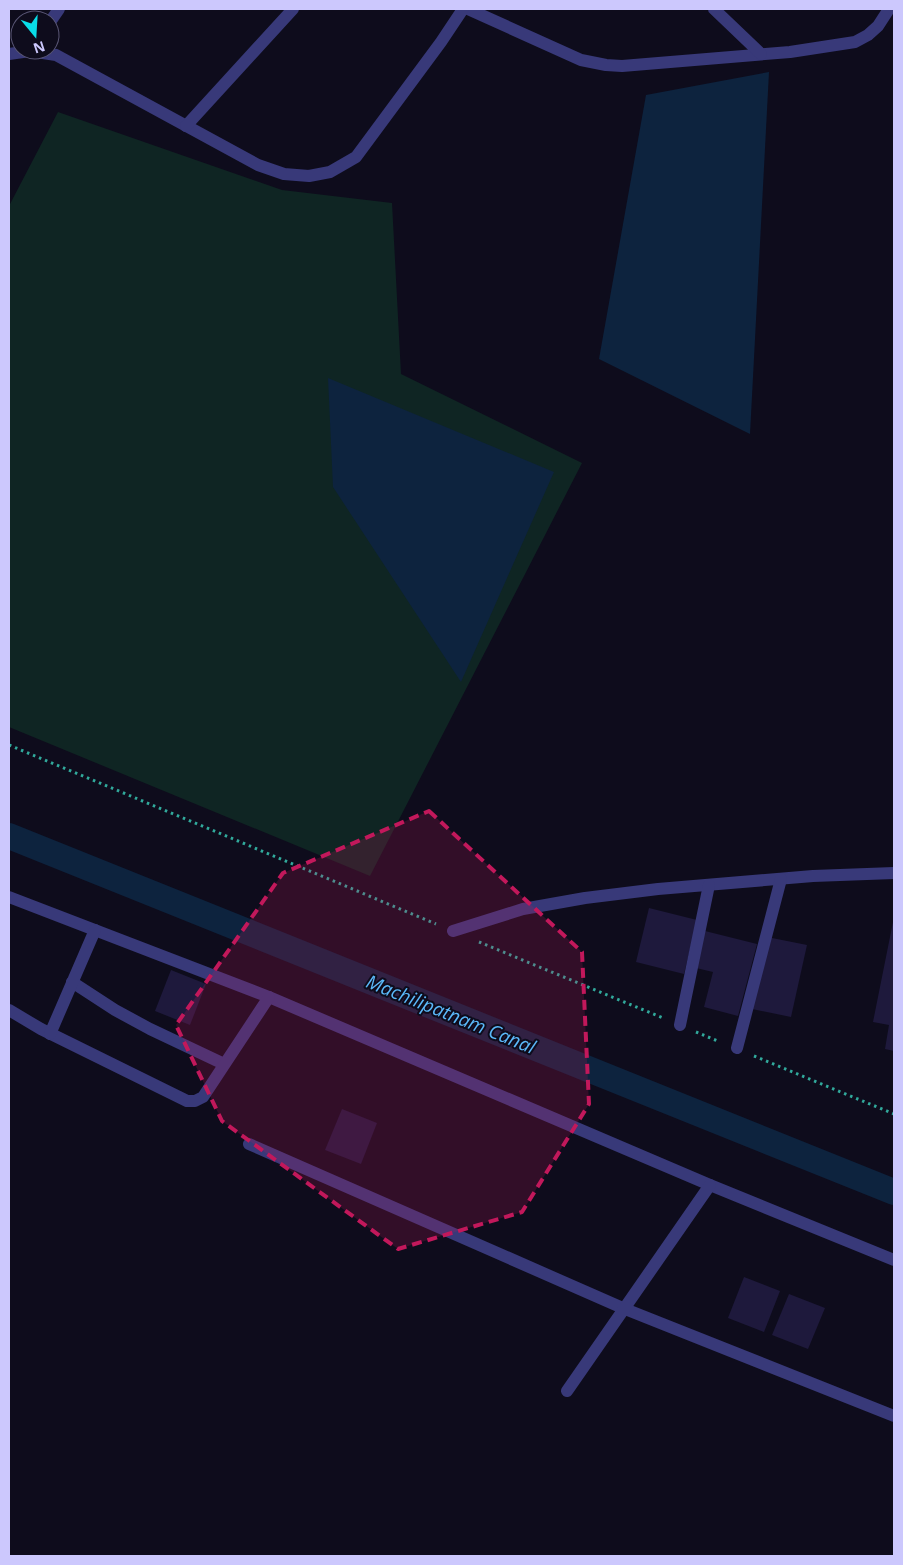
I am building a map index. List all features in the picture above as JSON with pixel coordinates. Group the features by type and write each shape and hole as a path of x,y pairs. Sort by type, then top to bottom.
{"street":[{"path":"186,126 293,9"},
{"path":"60,58 258,165 284,174 309,176 330,172 356,157 441,42 462,9"},
{"path":"468,9 581,60 606,66 790,52 855,42 868,35 878,26 889,9"},
{"path":"714,9 760,54"},
{"path":"454,932 523,909 585,898 781,879 894,873"},
{"path":"736,1048 781,879"},
{"path":"680,1025 709,885"},
{"path":"9,897 269,997 894,1260"},
{"path":"50,1034 95,930"},
{"path":"72,982 115,1010 150,1029 224,1064"},
{"path":"9,1010 50,1034 187,1101 195,1101 203,1098 269,997"},
{"path":"249,1144 625,1309 894,1416"},
{"path":"567,1391 710,1184"}],"highlighted area":[{"path":"429,811 582,952 589,1104 522,1212 398,1249 222,1121 176,1025 283,873"}],"green space":[{"path":"58,112 282,190 392,203 401,374 582,463 370,876 9,727 9,206"}],"water":[{"path":"769,72 750,434 599,359 646,95"},
{"path":"328,378 554,472 461,682 333,487"}],"building":[{"path":"649,908 697,920 684,974 636,962"},
{"path":"893,922 894,1051 885,1049 889,1025 873,1022"},
{"path":"705,931 757,944 738,1016 704,1007 713,972 696,968"},
{"path":"767,937 807,945 791,1017 752,1009"},
{"path":"171,970 206,984 190,1025 155,1011"},
{"path":"342,1109 377,1123 361,1164 325,1150"},
{"path":"744,1277 780,1291 764,1332 728,1318"},
{"path":"789,1294 825,1308 808,1349 772,1335"}],"waterway":[{"name":"Machilipatnam Canal","path":"9,836 894,1192"}]}
